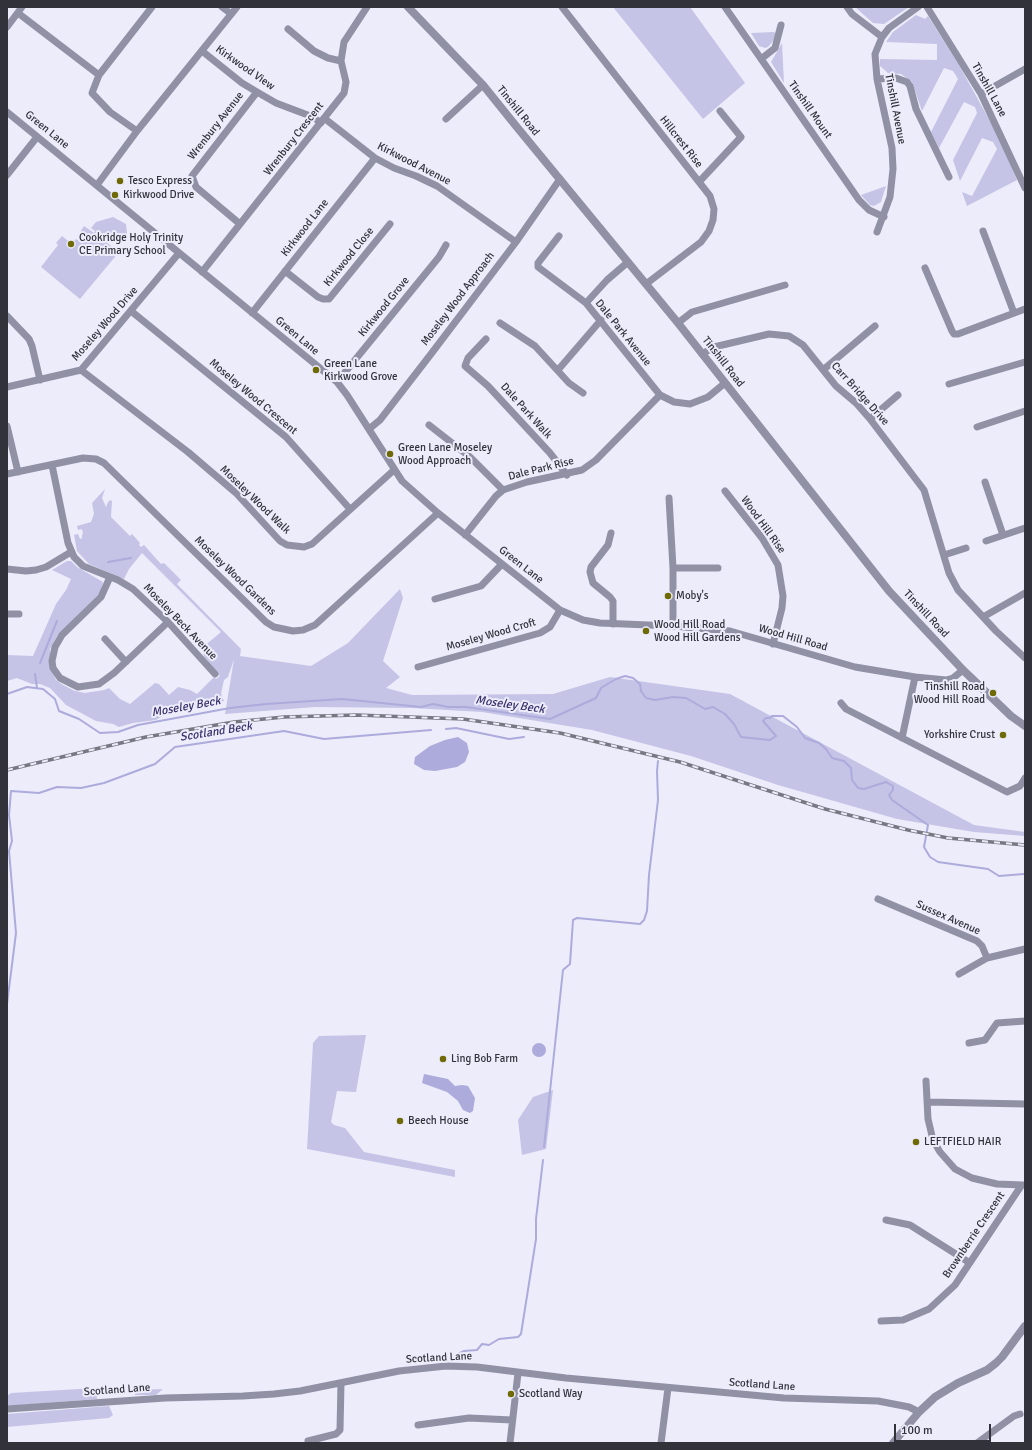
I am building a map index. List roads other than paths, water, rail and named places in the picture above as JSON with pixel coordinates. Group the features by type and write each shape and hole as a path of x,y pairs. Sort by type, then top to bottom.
{"street":[{"path":"137,131 110,112 92,93 99,75 152,7"},
{"path":"222,7 230,13"},
{"path":"97,184 137,131 236,7"},
{"name":"Wrenbury Crescent","path":"202,272 344,93 346,88 345,76 341,60 344,42 368,7"},
{"name":"Tinshill Road","path":"408,7 483,86 678,322 889,591 963,670 1011,716 1025,726"},
{"name":"Hillcrest Rise","path":"562,7 710,196 714,209 713,220 709,231 701,242 646,284"},
{"name":"Tinshill Mount","path":"725,7 863,205 874,214 884,216"},
{"path":"847,7 852,14 882,37"},
{"name":"Tinshill Avenue","path":"877,232 884,216 891,189 893,159 877,79 875,58 882,37 891,26 918,7"},
{"name":"Tinshill Lane","path":"927,7 981,94 1025,188"},
{"path":"7,27 20,10 99,75"},
{"path":"761,59 775,48 781,25"},
{"path":"288,29 314,51 328,58 341,60"},
{"name":"Kirkwood View","path":"202,51 242,83 276,103 323,121"},
{"path":"981,94 1025,69"},
{"path":"877,79 896,78 906,82 910,86 916,109 949,177"},
{"path":"446,119 483,86"},
{"name":"Wrenbury Avenue","path":"240,224 196,187 193,184 192,176 257,92"},
{"path":"699,182 741,137 720,111"},
{"name":"Green Lane","path":"7,112 97,184 337,382 369,429 394,470 407,486 438,513 560,610 583,620 613,624"},
{"name":"Kirkwood Avenue","path":"323,121 374,158 437,186 516,242"},
{"path":"7,175 37,137"},
{"name":"Kirkwood Lane","path":"252,313 374,158"},
{"name":"Moseley Wood Approach","path":"369,429 380,420 516,242 560,179"},
{"name":"Kirkwood Close","path":"285,271 318,297 329,299 390,224"},
{"path":"983,231 1014,312"},
{"name":"Dale Park Avenue","path":"559,236 538,263 538,267 586,303 660,395 674,402 690,404 708,397 725,383"},
{"name":"Kirkwood Grove","path":"337,382 439,257 446,245"},
{"name":"Moseley Wood Drive","path":"7,387 81,370 179,253"},
{"path":"586,303 607,280 628,262"},
{"path":"925,268 954,334 958,334 1025,309"},
{"path":"678,322 692,312 785,285"},
{"name":"Moseley Wood Crescent","path":"131,311 286,437 350,509"},
{"path":"7,316 29,339 40,380"},
{"path":"558,370 600,320"},
{"path":"500,323 535,346 569,383 583,393"},
{"path":"823,370 875,326"},
{"name":"Carr Bridge Drive","path":"702,354 714,347 769,334 782,334 796,339 803,345 836,386 856,403 870,419 924,490 953,583 982,617 1025,658"},
{"name":"Dale Park Walk","path":"486,339 468,358 464,366 488,386 550,453 567,474"},
{"path":"949,384 1025,362"},
{"name":"Moseley Wood Walk","path":"81,370 188,452 236,493 280,541 287,545 304,547 312,544 394,470"},
{"name":"Dale Park Rise","path":"465,534 496,496 503,490 527,482 582,470 596,460 660,395"},
{"path":"870,419 898,395"},
{"path":"977,427 1025,411"},
{"path":"429,425 470,456 503,490"},
{"path":"7,426 18,472"},
{"name":"Moseley Wood Gardens","path":"7,474 52,464 90,458 104,463 266,622 274,627 293,631 304,630 315,625 438,513"},
{"name":"Moseley Beck Avenue","path":"52,464 71,552 83,566 118,580 132,589 168,622 215,674"},
{"path":"985,482 992,494 1003,535"},
{"name":"Wood Hill Rise","path":"725,491 762,538 778,565 783,596 782,608 773,644"},
{"path":"669,498 673,568 673,626"},
{"path":"986,541 1025,528"},
{"path":"611,533 608,545 591,567 590,572 593,582 612,601 613,624"},
{"path":"944,555 966,548"},
{"path":"7,569 26,571 36,570 46,567 71,552"},
{"path":"436,599 477,588 485,583 502,564"},
{"path":"673,568 718,568"},
{"path":"110,577 102,597 58,641 52,654 52,662 60,678 71,684 85,687 105,681 168,622"},
{"path":"982,617 1025,593"},
{"name":"Moseley Wood Croft","path":"418,667 540,633 550,627 560,610"},
{"path":"7,614 20,614"},
{"name":"Wood Hill Road","path":"613,624 673,626 721,630 855,667 915,677 946,680 953,678 963,670"},
{"path":"105,639 126,662"},
{"path":"902,738 915,677"},
{"path":"841,703 846,709 1007,792 1020,786 1025,778"},
{"name":"Sussex Avenue","path":"878,899 977,941 982,946 987,958"},
{"path":"959,974 987,958 1025,949"},
{"path":"969,1042 985,1040 997,1023 1025,1021"},
{"path":"926,1081 928,1119 933,1140 940,1152 955,1169 972,1178 997,1184 1023,1185"},
{"path":"928,1102 1025,1104"},
{"name":"Brownberrie Crescent","path":"881,1321 903,1320 929,1309 955,1285 1023,1185"},
{"path":"886,1220 910,1225 970,1262"},
{"path":"893,1443 918,1412 935,1397 958,1383 987,1370 1002,1357 1025,1326"},
{"name":"Scotland Lane","path":"7,1409 165,1398 243,1396 300,1391 399,1371 446,1366 478,1367 518,1373 784,1398 878,1402 909,1407 918,1412"},
{"path":"510,1443 518,1373"},
{"path":"308,1441 336,1434 340,1430 340,1383"},
{"path":"661,1443 668,1388"},
{"path":"977,1443 1014,1416 1020,1414"},
{"path":"418,1425 469,1418 512,1420"}],"waterway":[{"path":"108,562 131,558"},
{"path":"40,663 57,621"},
{"path":"35,674 37,688"},
{"name":"Moseley Beck","path":"7,694 27,687 43,689 55,699 59,711 79,719 100,733 118,732 138,725 230,708 342,699 421,707 433,704 448,707 466,707 550,719 596,698 601,688 616,679 625,676 633,678 640,684 641,691 646,698 655,700 673,697 686,698 705,709 713,707 725,714 734,724 741,737 770,740 776,736 763,721 772,716 783,716 797,727 805,738 819,743 826,749 832,758 844,761 851,768 852,780 858,788 864,789 886,782 893,786 893,790 889,795 892,800 928,825 924,847 930,857 938,862 988,869 999,876 1024,874"},
{"name":"Scotland Beck","path":"446,729 456,728 509,739 524,737"},
{"name":"Scotland Beck","path":"7,1004 16,933 9,851 12,841 9,815 11,791 39,793 57,787 81,788 104,783 155,764 175,747 284,731 324,739 431,730"},
{"path":"544,1147 563,970 570,964 573,920 577,918 640,924 644,920 647,911 649,875 658,800 658,761"},
{"path":"458,1354 464,1351 477,1350 482,1344 489,1345 499,1339 518,1337 521,1334 536,1239 536,1219 543,1160"}],"railway":[{"path":"7,770 146,737 234,722 284,717 357,715 463,719 560,733 680,762 825,809 908,830 948,838 1025,845"}],"place":[{"name":"Tesco Express","path":"120,181"},
{"name":"Kirkwood Drive","path":"115,195"},
{"name":"Cookridge Holy Trinity CE Primary School","path":"71,244"},
{"name":"Green Lane Kirkwood Grove","path":"316,370"},
{"name":"Green Lane Moseley Wood Approach","path":"390,454"},
{"name":"Moby's","path":"668,596"},
{"name":"Wood Hill Road Wood Hill Gardens","path":"646,631"},
{"name":"Tinshill Road Wood Hill Road","path":"993,693"},
{"name":"Yorkshire Crust","path":"1003,735"},
{"name":"Ling Bob Farm","path":"443,1059"},
{"name":"Beech House","path":"400,1121"},
{"name":"LEFTFIELD HAIR","path":"916,1142"},
{"name":"Scotland Way","path":"511,1394"}]}
